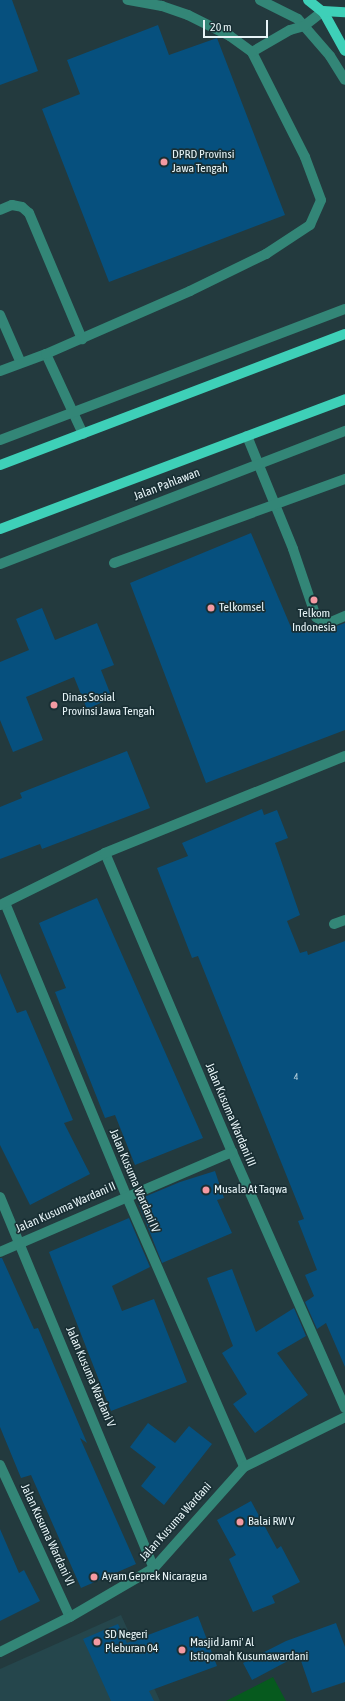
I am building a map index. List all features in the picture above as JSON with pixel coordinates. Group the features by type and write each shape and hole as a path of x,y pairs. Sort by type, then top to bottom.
{"main road":[{"path":"308,0 322,11 345,51"},
{"path":"322,11 345,12"},
{"path":"0,465 345,334"},
{"name":"Jalan Pahlawan","path":"0,529 345,399"}],"street":[{"path":"0,371 82,339 107,325 190,291 266,254 310,225 321,200 305,157 252,52 230,36 188,15 162,6 128,0"},
{"path":"260,0 298,19 330,56 345,80"},
{"path":"252,52 290,30 304,26 322,11"},
{"path":"0,210 12,205 22,207 29,213 82,339"},
{"path":"0,440 345,310"},
{"path":"0,317 21,363"},
{"path":"46,354 74,411 83,434"},
{"name":"Jalan Pahlawan","path":"0,564 258,463 345,431"},
{"path":"247,436 293,549 316,617 326,624 345,616"},
{"path":"114,562 345,479"},
{"path":"2,904 105,853 345,756"},
{"name":"Jalan Kusuma Wardani III","path":"105,853 232,1152 345,1408"},
{"name":"Jalan Kusuma Wardani IV","path":"2,904 244,1466"},
{"path":"334,924 345,920"},
{"name":"Jalan Kusuma Wardani II","path":"0,1252 126,1195 232,1152"},
{"name":"Jalan Kusuma Wardani V","path":"0,1197 20,1242 154,1568"},
{"name":"Jalan Kusuma Wardani","path":"0,1652 70,1617 154,1568 244,1466 345,1417"},
{"name":"Jalan Kusuma Wardani VI","path":"0,1465 70,1617"}],"shaded area":[{"name":"SD Negeri Pleburan 04","path":"121,1615 160,1701 0,1701 0,1669"}],"green space":[{"path":"273,1677 286,1701 226,1701"}],"building":[{"path":"0,0 12,0 38,71 0,85"},
{"name":"DPRD Provinsi Jawa Tengah","path":"158,25 169,55 217,38 285,215 109,282 42,109 80,94 67,60"},
{"path":"251,533 293,632 314,623 326,630 345,623 345,730 206,783 130,583"},
{"path":"42,608 55,640 97,623 114,665 101,670 112,698 87,709 74,677 26,697 43,740 13,752 0,720 0,662 29,650 16,619"},
{"path":"127,751 150,808 42,849 40,844 0,859 0,807 22,798 20,793"},
{"path":"262,809 264,815 277,810 288,838 275,843 300,915 287,921 300,953 307,951 308,955 345,941 345,1367 326,1323 317,1329 305,1302 314,1296 305,1275 317,1270 298,1221 304,1219 198,956 192,958 157,868 188,856 182,843"},
{"path":"97,898 203,1138 135,1165 115,1115 105,1118 55,992 66,988 39,923"},
{"path":"0,973 17,1013 26,1010 73,1120 64,1123 90,1174 30,1205 0,1145"},
{"path":"215,1171 224,1198 217,1200 232,1233 162,1263 137,1200 180,1182"},
{"path":"129,1218 150,1267 112,1286 122,1311 154,1299 187,1382 111,1411 49,1252"},
{"path":"0,1258 2,1258 34,1329 38,1328 87,1443 80,1438 136,1564 81,1588 31,1475 21,1478 0,1427"},
{"path":"232,1269 256,1332 294,1308 306,1336 277,1353 308,1395 255,1433 233,1404 247,1394 222,1353 233,1346 207,1278"},
{"path":"148,1423 175,1443 189,1426 212,1444 164,1505 141,1486 156,1467 130,1447"},
{"path":"251,1501 277,1549 281,1546 300,1582 272,1596 275,1603 253,1612 229,1559 236,1555 217,1520"},
{"path":"0,1529 19,1573 24,1570 40,1601 0,1621"},
{"path":"198,1616 217,1666 149,1691 154,1701 111,1701 83,1639 118,1624 127,1643"},
{"path":"336,1623 345,1647 345,1682 312,1693 299,1655 252,1680 243,1663 286,1641"}],"place":[{"name":"DPRD Provinsi Jawa Tengah","path":"164,162"},
{"name":"Telkom Indonesia","path":"314,600"},
{"name":"Telkomsel","path":"211,608"},
{"name":"Dinas Sosial Provinsi Jawa Tengah","path":"54,705"},
{"name":"Musala At Taqwa","path":"206,1190"},
{"name":"Balai RW V","path":"240,1522"},
{"name":"Ayam Geprek Nicaragua","path":"94,1577"},
{"name":"SD Negeri Pleburan 04","path":"97,1642"},
{"name":"Masjid Jami' Al Istiqomah Kusumawardani","path":"182,1650"}]}
